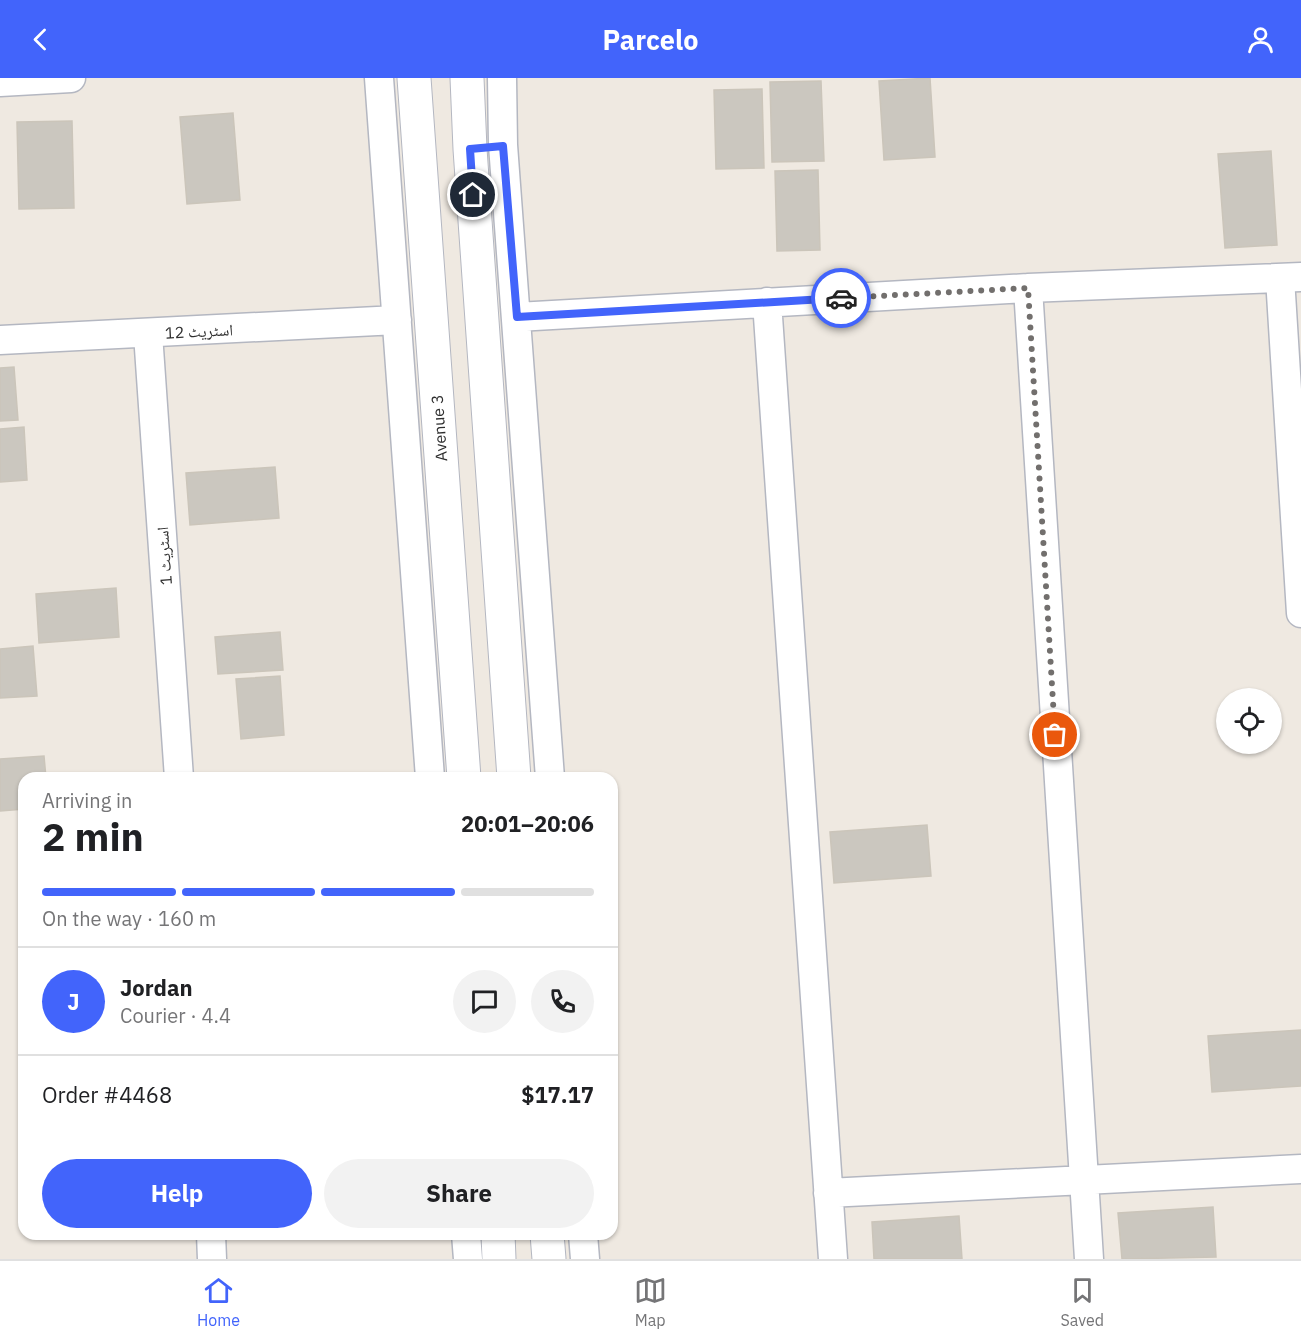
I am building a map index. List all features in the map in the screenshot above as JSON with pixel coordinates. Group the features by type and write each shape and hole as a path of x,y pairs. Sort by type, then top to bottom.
{"main road":[{"name":"Avenue 3","path":"414,78 464,772"},
{"path":"467,78 514,772"},
{"path":"498,1240 500,1259"},
{"path":"547,1240 549,1259"}],"street":[{"path":"0,81 70,78"},
{"path":"379,78 430,772"},
{"path":"502,78 503,146 550,772"},
{"path":"470,149 503,146"},
{"path":"386,161 421,160"},
{"path":"517,317 1028,288 1290,277 1301,613"},
{"path":"1028,288 1089,1259"},
{"path":"767,302 833,1259"},
{"name":"اسٹریٹ 12","path":"0,340 397,320"},
{"name":"اسٹریٹ 1","path":"148,334 179,772"},
{"path":"828,1193 1301,1169"},
{"path":"211,1240 212,1259"},
{"path":"466,1240 468,1259"},
{"path":"583,1240 585,1259"}],"building":[{"path":"930,78 935,157 884,160 879,81"},
{"path":"821,81 824,161 772,162 770,82"},
{"path":"762,89 764,168 716,169 714,90"},
{"path":"233,113 240,200 187,204 180,117"},
{"path":"72,121 74,208 19,209 17,122"},
{"path":"1271,151 1277,245 1225,248 1218,154"},
{"path":"818,170 820,250 777,251 775,171"},
{"path":"14,367 18,420 0,421 0,368"},
{"path":"24,427 27,480 0,482 0,429"},
{"path":"275,467 279,518 190,525 186,473"},
{"path":"116,588 119,637 39,643 36,594"},
{"path":"280,632 283,670 218,674 215,637"},
{"path":"33,646 37,696 0,698 0,649"},
{"path":"280,676 284,735 241,739 236,679"},
{"path":"44,756 45,772 18,772 18,810 0,811 0,759"},
{"path":"927,825 931,876 834,883 830,832"},
{"path":"1301,1030 1301,1086 1212,1092 1208,1036"},
{"path":"1213,1207 1216,1257 1122,1259 1118,1213"},
{"path":"959,1216 962,1259 874,1259 872,1222"}],"way so far":[{"path":"841,298 1028,288 1055,735"}],"route":[{"path":"473,195 470,149 503,146 517,317 841,298"}]}
